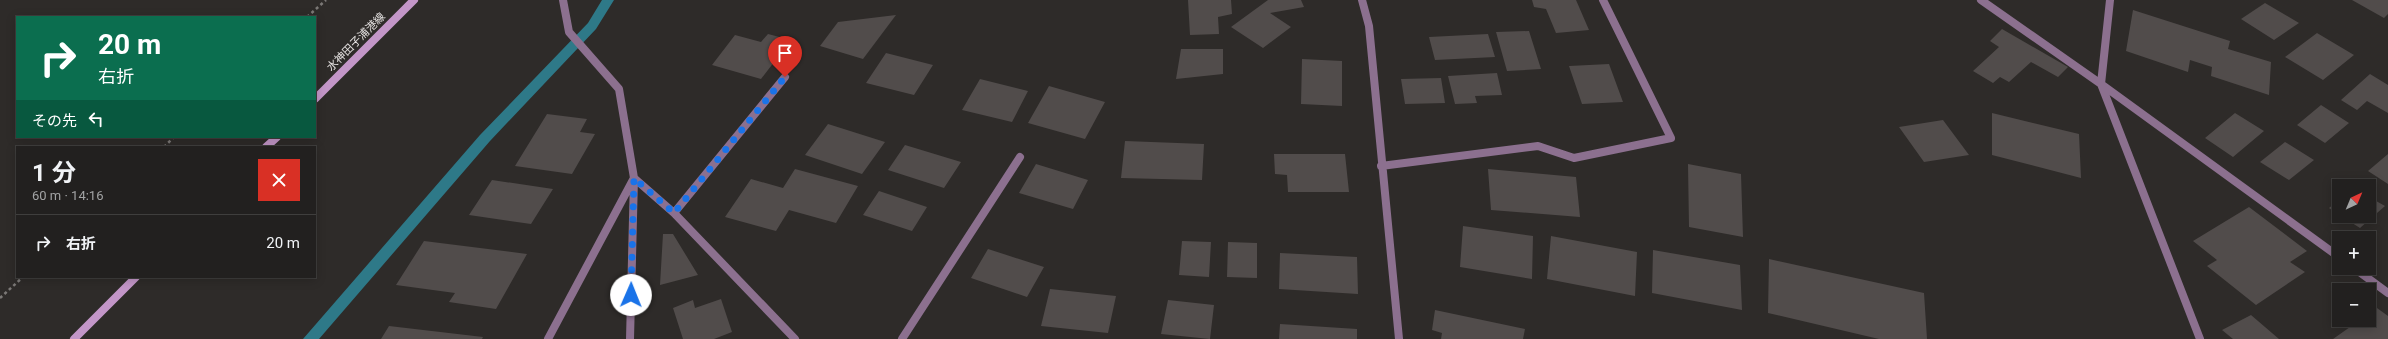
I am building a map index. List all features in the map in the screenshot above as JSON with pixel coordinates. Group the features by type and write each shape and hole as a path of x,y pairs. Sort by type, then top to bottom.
{"main road":[{"name":"水神田子浦港線","path":"316,98 414,0"},
{"path":"267,146 275,138"},
{"path":"74,339 135,278"}],"street":[{"path":"563,0 569,32 619,89 634,178 630,339"},
{"path":"1362,0 1370,26 1381,166 1399,339"},
{"path":"1381,166 1538,146 1574,158 1671,138 1603,0"},
{"path":"1981,0 2101,84 2332,252"},
{"path":"2110,0 2101,84 2200,339"},
{"path":"674,213 785,77"},
{"path":"902,339 1020,157"},
{"path":"634,178 674,213 795,339"},
{"path":"548,339 634,178"},
{"path":"2364,275 2388,293"}],"path":[{"path":"308,16 326,0"},
{"path":"165,146 173,138"},
{"path":"0,298 22,278"}],"building":[{"path":"1188,0 1231,0 1232,14 1218,17 1219,34 1190,35"},
{"path":"1268,0 1301,0 1304,7 1270,13 1291,27 1263,48 1231,27"},
{"path":"1532,0 1576,0 1589,30 1556,33 1546,9 1534,7"},
{"path":"2352,0 2388,0 2388,14 2384,18"},
{"path":"2265,3 2299,23 2274,40 2241,19"},
{"path":"2133,10 2230,41 2228,49 2271,62 2269,95 2211,76 2212,67 2190,60 2188,72 2126,51"},
{"path":"896,15 863,59 820,46 838,22"},
{"path":"2002,29 2068,67 2058,77 2031,62 2009,82 2000,77 1993,83 1973,71 1999,47 1990,41"},
{"path":"1529,31 1541,69 1507,71 1496,32"},
{"path":"2317,33 2354,55 2323,80 2285,57"},
{"path":"768,34 791,40 761,79 712,65 735,35 761,42"},
{"path":"1488,34 1495,57 1435,60 1429,37"},
{"path":"1181,49 1223,49 1223,74 1176,79"},
{"path":"886,53 933,65 914,95 866,83"},
{"path":"1302,59 1342,61 1342,106 1301,104"},
{"path":"1609,64 1623,102 1582,104 1569,66"},
{"path":"1497,73 1502,95 1475,96 1477,103 1455,104 1448,76"},
{"path":"2370,74 2388,85 2388,113 2367,101 2357,110 2341,100"},
{"path":"1441,78 1445,103 1405,104 1401,79"},
{"path":"980,79 1028,91 1012,122 962,110"},
{"path":"1049,86 1105,102 1085,139 1028,123"},
{"path":"2321,105 2349,123 2325,143 2297,125"},
{"path":"1992,113 2079,134 2081,178 1992,155"},
{"path":"2235,113 2264,131 2233,157 2205,138"},
{"path":"547,114 587,119 580,132 595,134 572,174 515,166"},
{"path":"1943,120 1969,155 1924,162 1899,127"},
{"path":"828,124 885,142 862,174 805,155"},
{"path":"1125,141 1204,144 1202,180 1121,178"},
{"path":"2285,142 2314,160 2289,180 2260,162"},
{"path":"905,145 961,162 944,188 888,170"},
{"path":"1274,154 1345,154 1349,192 1288,192 1287,175 1275,174"},
{"path":"2388,154 2388,184 2368,171"},
{"path":"1036,164 1088,180 1073,209 1019,193"},
{"path":"1688,164 1741,174 1743,237 1689,227"},
{"path":"795,169 858,186 836,223 789,210 776,231 725,217 751,179 783,188"},
{"path":"1488,169 1576,177 1580,217 1491,210"},
{"path":"492,180 553,189 531,224 469,215"},
{"path":"879,191 927,207 912,231 863,215"},
{"path":"2376,201 2385,206 2376,214"},
{"path":"2249,207 2307,251 2290,262 2305,272 2256,305 2207,266 2217,260 2193,241"},
{"path":"2352,223 2366,223 2360,228"},
{"path":"1463,226 1533,236 1532,279 1460,267"},
{"path":"663,234 673,234 698,275 660,285"},
{"path":"1551,236 1637,252 1635,296 1547,279"},
{"path":"424,241 527,254 496,309 449,302 455,293 396,285"},
{"path":"1182,241 1211,242 1209,277 1179,275"},
{"path":"1228,242 1257,243 1257,278 1227,277"},
{"path":"988,249 1044,267 1027,297 971,278"},
{"path":"1653,250 1740,265 1742,310 1652,293"},
{"path":"1280,253 1357,257 1358,294 1279,289"},
{"path":"1769,259 1924,293 1927,339 1879,339 1768,313"},
{"path":"1050,289 1116,296 1108,333 1041,326"},
{"path":"721,299 732,332 714,339 683,339 673,308 693,300 695,308"},
{"path":"1168,300 1214,305 1210,339 1161,334"},
{"path":"2376,309 2388,316 2388,339 2333,339 2350,327 2376,327"},
{"path":"1435,310 1525,329 1523,339 1441,339 1442,333 1432,330"},
{"path":"2251,315 2279,339 2233,339 2222,330"},
{"path":"1280,324 1357,329 1357,339 1279,339"},
{"path":"389,326 483,337 482,339 381,339"}],"waterway":[{"path":"310,339 485,138 592,26 608,0"}],"route":[{"path":"631,295 634,178 674,213 785,77"}]}
